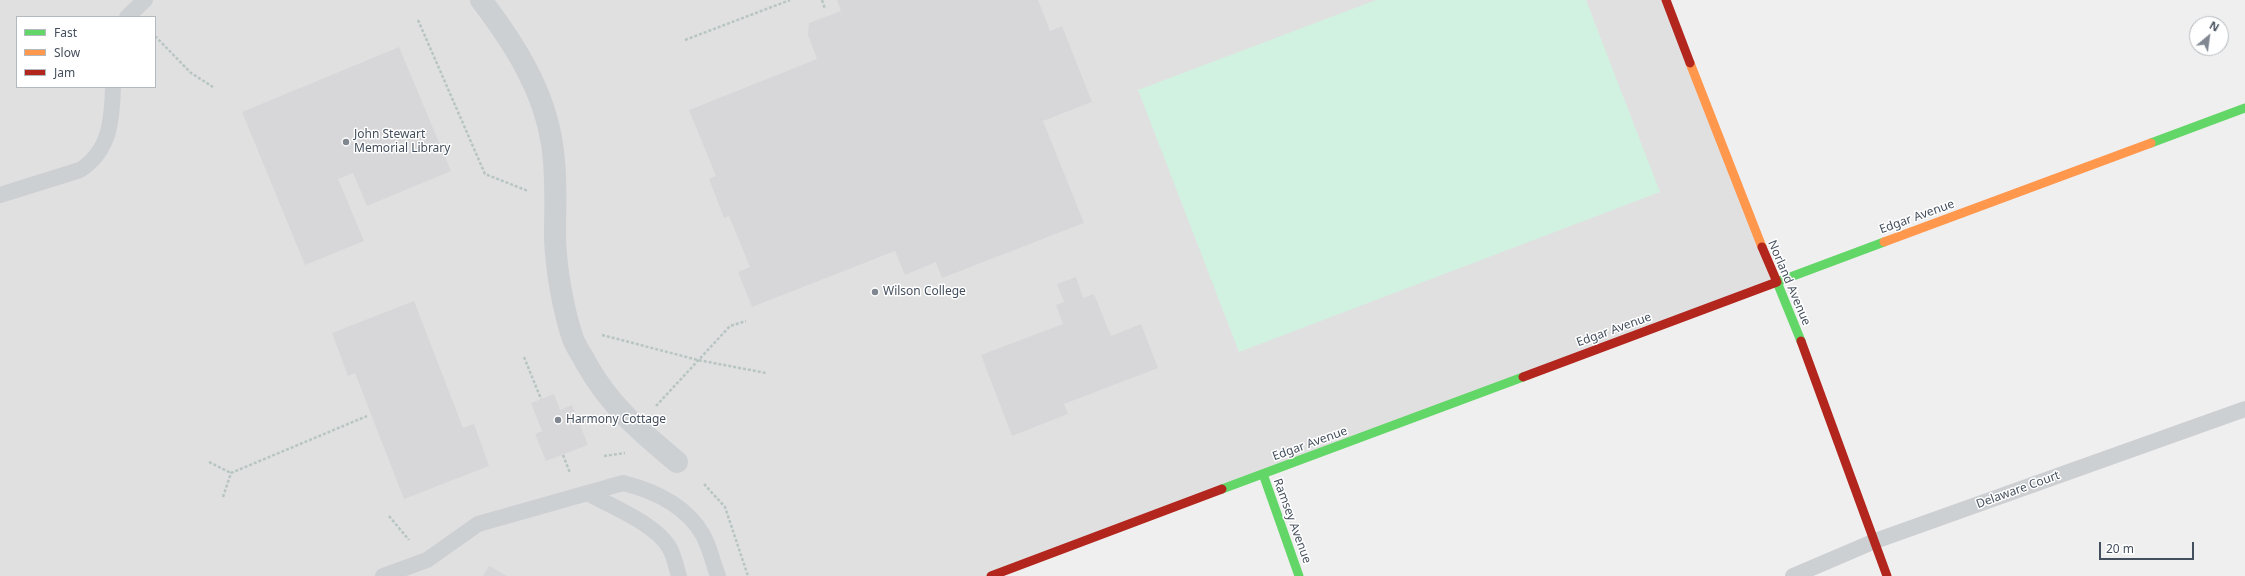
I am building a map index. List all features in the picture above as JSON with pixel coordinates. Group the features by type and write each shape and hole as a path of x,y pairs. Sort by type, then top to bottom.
{"main road":[{"name":"Norland Avenue","path":"1666,0 1753,228 1790,314 1887,576"},
{"name":"Edgar Avenue","path":"991,576 2245,108"},
{"name":"Ramsey Avenue","path":"1263,474 1299,576"}],"street":[{"path":"481,0 527,67 544,111 552,145 559,278 573,340 594,378 612,403 632,425 677,462"}],"lane":[{"path":"128,16 145,0"},
{"path":"0,196 80,170 89,165 102,151 112,121 113,88"},
{"name":"Delaware Court","path":"1793,576 1875,542 2245,409"},
{"path":"383,576 427,560 478,524 622,483 644,488 672,502 689,516 703,536 718,576"},
{"path":"587,493 626,513 652,530 669,547 679,576"}],"path":[{"path":"685,40 790,0"},
{"path":"822,0 825,9"},
{"path":"418,20 485,174 555,201"},
{"path":"156,37 191,73 213,87"},
{"path":"653,409 730,326 746,321"},
{"path":"601,335 698,360 766,373"},
{"path":"524,357 541,400"},
{"path":"223,497 231,473 367,416"},
{"path":"563,455 571,474"},
{"path":"209,462 231,473"},
{"path":"704,484 725,507 748,576"}],"shaded area":[{"name":"Wilson College","path":"0,0 1666,0 1777,282 991,576 0,576"}],"green space":[{"path":"1376,0 1586,0 1660,192 1239,352 1138,90"}],"building":[{"path":"837,0 1038,0 1050,31 1062,26 1092,102 1043,121 1084,223 942,278 936,262 905,275 895,251 752,307 738,272 750,267 729,216 724,218 709,179 716,176 689,110 817,59 808,35 809,23 841,11"},
{"name":"John Stewart Memorial Library","path":"399,47 451,171 367,206 353,173 338,179 364,241 305,265 242,112"},
{"path":"1076,277 1083,298 1094,294 1111,336 1141,324 1158,368 1064,404 1068,414 1012,436 981,355 1063,324 1056,305 1064,302 1057,284"},
{"path":"414,301 463,428 474,424 489,466 404,499 355,373 348,376 332,333"},
{"name":"Harmony Cottage","path":"554,394 560,410 572,405 588,445 546,461 535,434 542,431 531,403"},
{"path":"489,566 507,576 483,576"}],"traffic: fast":[{"path":"2151,143 2245,108"},
{"path":"1801,341 1777,282 1884,242"},
{"path":"1222,489 1523,377"},
{"path":"1263,474 1299,576"}],"traffic: slow":[{"path":"1690,63 1762,247"},
{"path":"1884,242 2151,143"}],"traffic: jam":[{"path":"1666,0 1690,63"},
{"path":"1523,377 1777,282 1762,247"},
{"path":"1801,341 1887,576"},
{"path":"991,576 1222,489"}],"place":[{"name":"John Stewart Memorial Library","path":"346,142"},
{"name":"Wilson College","path":"875,292"},
{"name":"Harmony Cottage","path":"558,420"}]}
